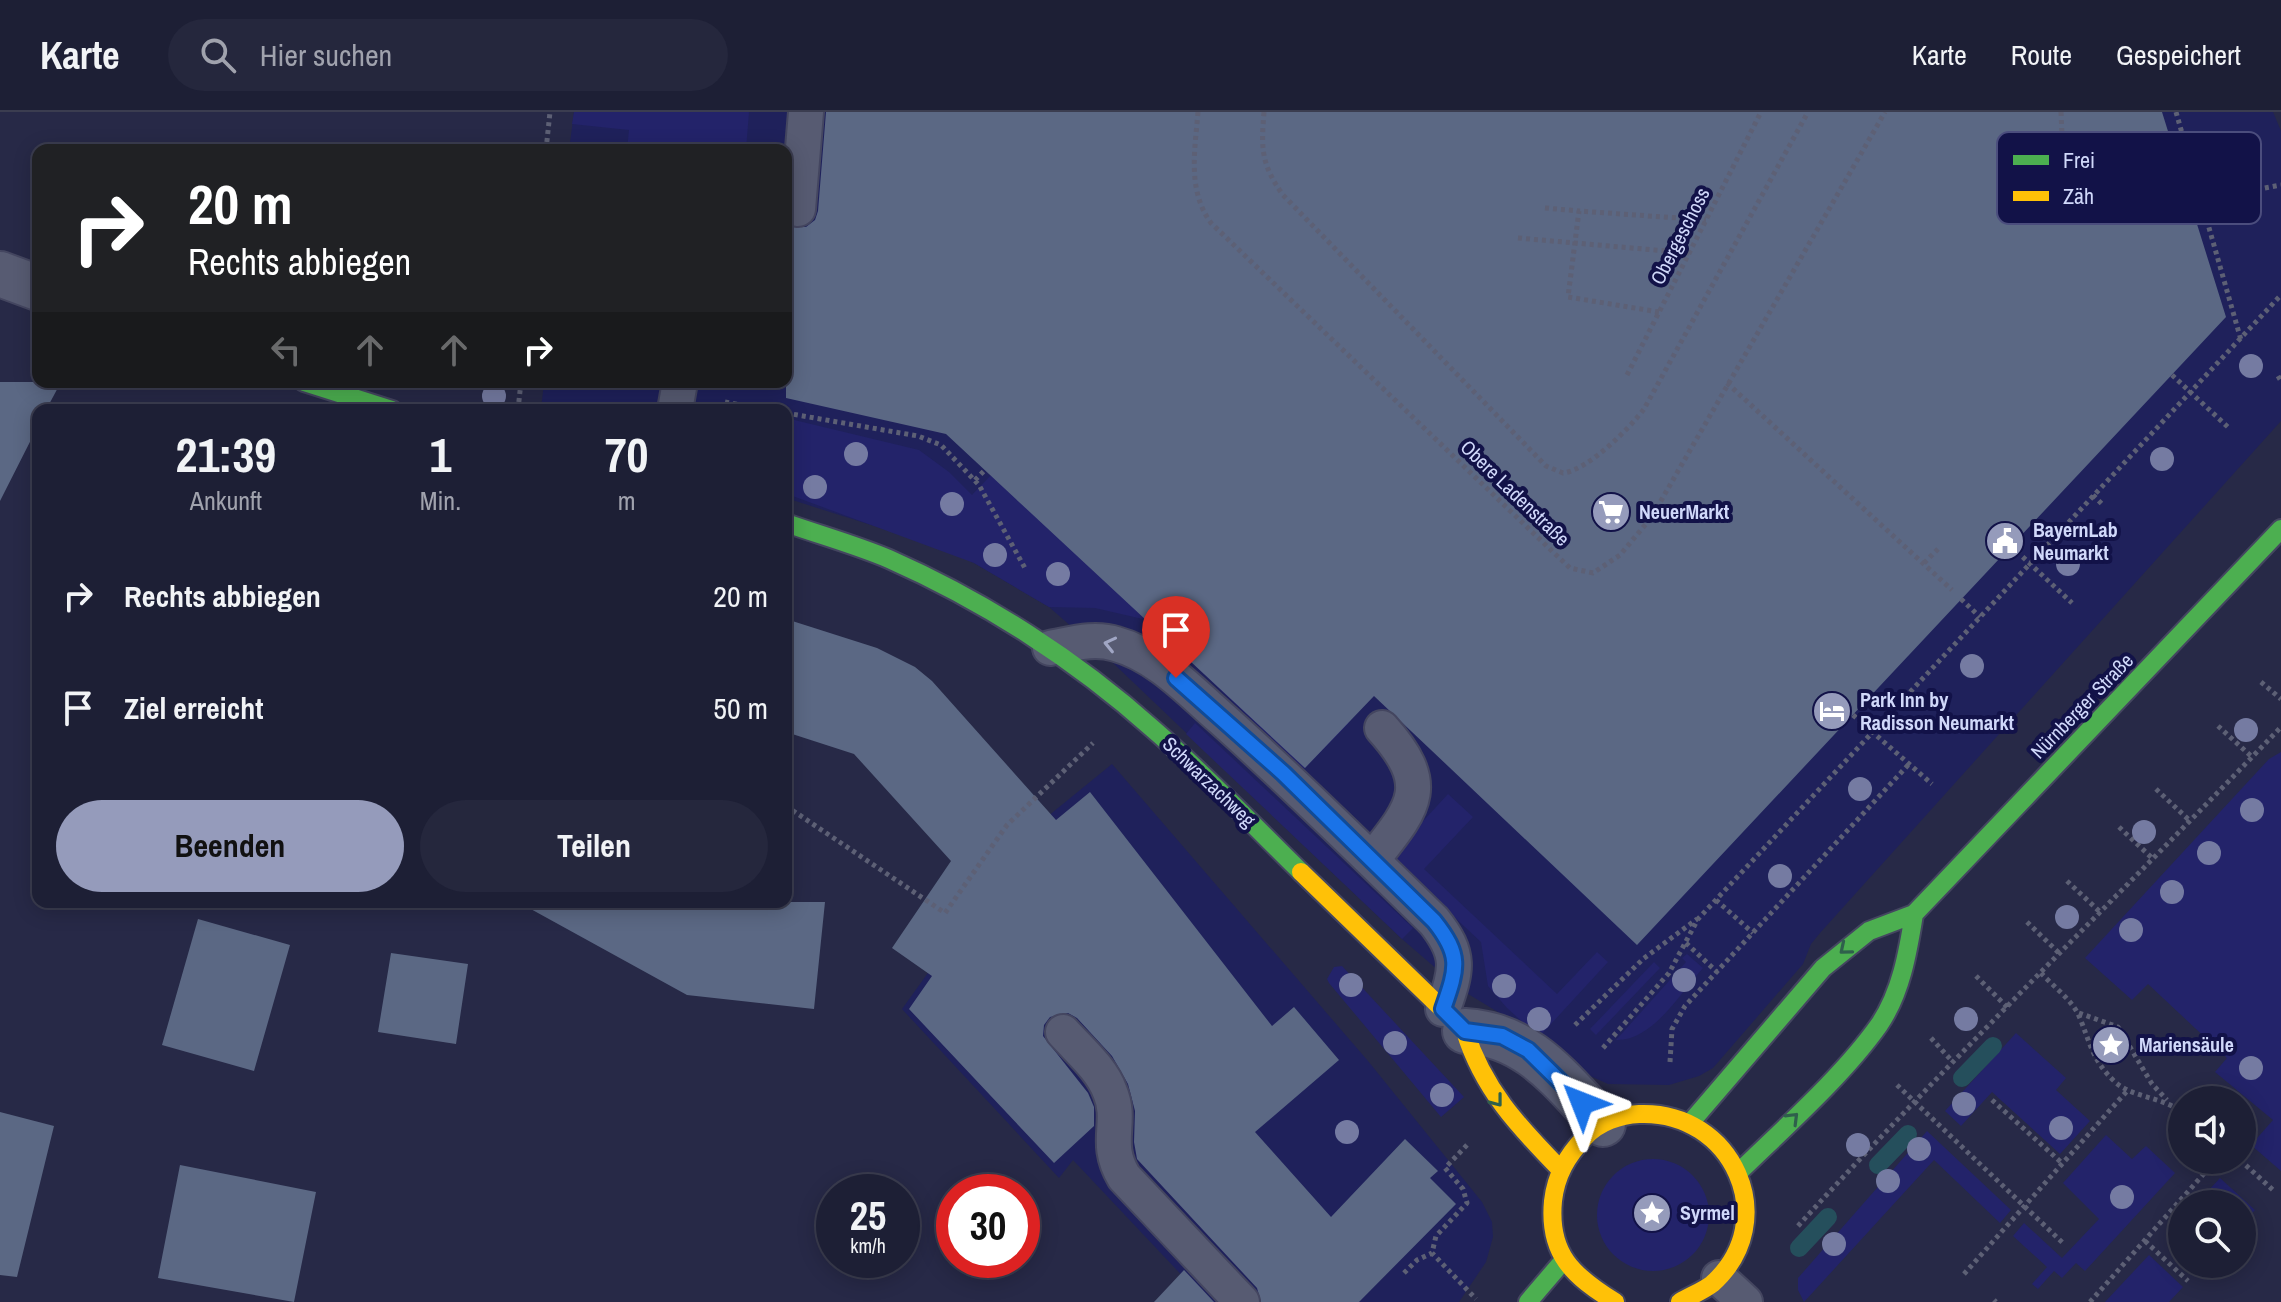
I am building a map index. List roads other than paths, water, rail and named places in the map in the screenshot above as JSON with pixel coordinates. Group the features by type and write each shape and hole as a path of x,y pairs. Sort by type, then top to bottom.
{"main road":[{"path":"323,388 373,404"},
{"name":"Schwarzachweg","path":"792,525 891,560 962,597 1050,648 1154,729 1454,1020 1487,1089 1560,1169"},
{"name":"Nürnberger Straße","path":"1691,1122 1839,953 1869,931 1914,914 2281,529"},
{"path":"1738,1173 1819,1093 1880,1024 1905,968 1914,914"},
{"path":"1613,1302 1588,1289 1563,1261 1551,1220 1553,1191 1560,1169 1576,1146 1603,1124 1641,1113 1659,1113 1691,1122 1718,1143 1743,1184 1746,1218 1738,1250 1708,1289 1680,1302"},
{"path":"1528,1302 1563,1261"}],"street":[{"path":"0,274 32,286"},
{"path":"1454,1020 1502,1036 1528,1050 1603,1124"}],"lane":[{"path":"792,208 798,209 806,112"},
{"path":"1050,648 1092,640 1117,644 1146,657 1176,678 1283,773 1434,921 1452,943 1455,963 1454,1020"},
{"path":"1372,860 1402,822 1414,790 1413,775 1403,752 1382,728"},
{"path":"1063,1032 1093,1065 1110,1091 1115,1116 1114,1160 1124,1177 1242,1302"},
{"path":"1719,1278 1745,1302"}],"waterway":[{"path":"1962,1078 1993,1046"},
{"path":"1878,1165 1908,1134"},
{"path":"1799,1248 1828,1217"}],"place":[{"name":"NeuerMarkt","path":"1611,512"},
{"name":"BayernLab Neumarkt","path":"2005,541"},
{"name":"Park Inn by Radisson Neumarkt","path":"1832,711"},
{"name":"Mariensäule","path":"2111,1045"},
{"name":"Syrmel","path":"1652,1213"}]}
